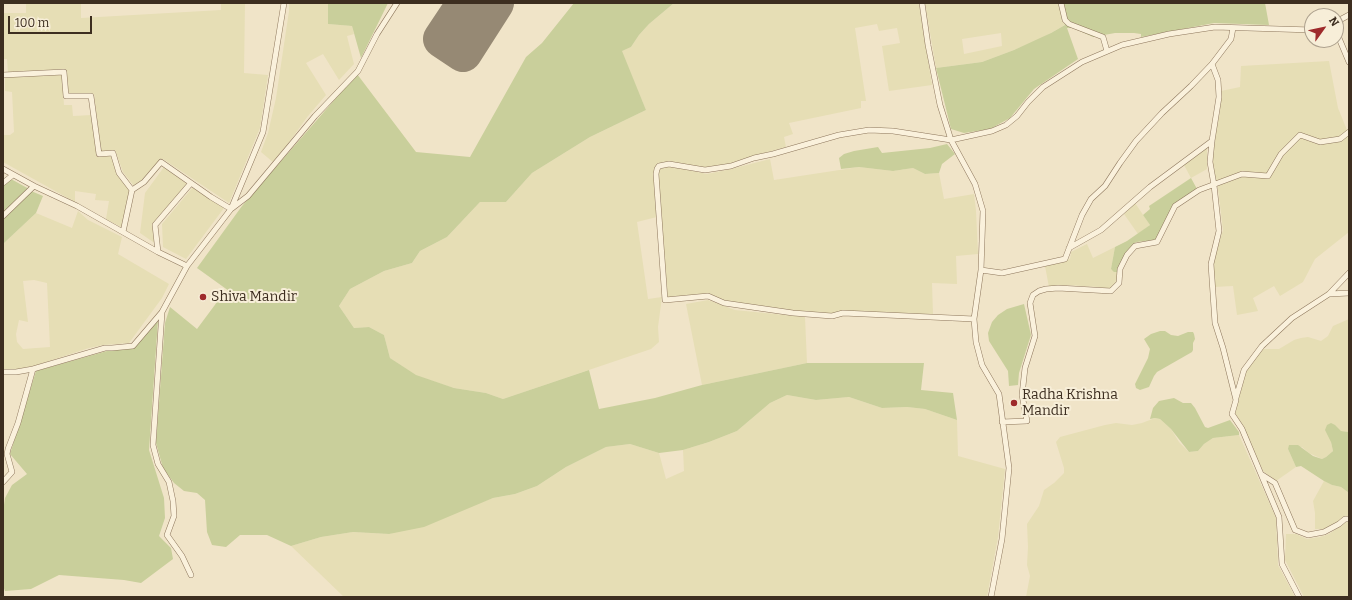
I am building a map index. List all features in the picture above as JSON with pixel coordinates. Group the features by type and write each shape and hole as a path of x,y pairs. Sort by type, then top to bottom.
{"street":[{"path":"3,372 16,372 33,369 105,348 133,346 162,312 187,266 231,209 264,132 284,3"},
{"path":"231,209 248,196 315,116 358,71 377,34 397,3"},
{"path":"922,3 936,88 951,140 975,184 983,211 982,270 974,319 976,342 982,365 998,394 1009,468 1002,539 991,597"},
{"path":"1061,3 1065,20 1068,24 1103,37 1107,51"},
{"path":"974,319 843,313 832,316 816,315 724,303 708,296 665,300 656,174 659,166 669,164 706,170 731,166 754,158 839,135 869,130 893,131 951,140 992,131 1006,125 1017,116 1043,87 1082,62 1122,45 1169,34 1215,27 1304,30"},
{"path":"982,270 1002,273 1065,259 1082,215 1091,199 1105,186 1136,141 1212,64 1230,39 1233,28"},
{"path":"1343,48 1349,62"},
{"path":"1212,64 1218,80 1219,97 1210,162 1219,231 1211,264 1215,323 1236,400"},
{"path":"3,75 64,72 66,96 91,96 99,154 112,153 119,173 132,190"},
{"path":"1002,422 1027,421 1022,387 1025,368 1035,336 1030,303 1033,295 1039,291 1058,288 1111,291 1119,283 1120,269 1127,255 1135,246 1157,242 1175,206 1199,190 1242,174 1268,176 1281,154 1300,135 1320,142 1340,139 1349,132"},
{"path":"1069,248 1101,230 1150,187 1212,141"},
{"path":"123,232 132,190 144,182 161,162 231,209"},
{"path":"3,169 34,186 77,206 158,252 187,266"},
{"path":"3,184 13,175"},
{"path":"158,252 155,225 191,183"},
{"path":"3,216 34,186"},
{"path":"1299,597 1282,564 1279,517 1242,429 1232,414 1244,370 1262,346 1292,318 1329,294 1349,273"},
{"path":"1329,294 1349,293"},
{"path":"162,312 153,445 158,464 168,482 173,501 174,516 167,535 182,556 190,575"},
{"path":"3,482 12,472 7,454 8,449 18,423 33,369"},
{"path":"1260,474 1275,483 1295,530 1308,536 1324,532 1345,519 1349,519"}],"shaded area":[{"path":"26,3 81,3 81,18 221,10 221,3 245,3 244,73 268,75 260,128 229,203 163,159 144,181 134,186 123,172 115,150 101,151 94,94 69,94 65,69 8,72 7,59 3,59 3,13 26,13"},
{"path":"289,3 328,3 328,24 352,26 354,34 347,36 354,64 339,80 323,54 306,63 326,95 308,116 274,163 261,152 268,133 276,98"},
{"path":"674,3 919,3 932,85 889,91 882,46 900,43 897,28 879,31 877,24 855,28 866,101 861,101 861,108 789,123 793,134 784,137 786,147 730,164 707,168 659,163 655,169 657,217 637,222 648,299 662,297 658,327 659,342 651,349 503,399 486,393 454,388 416,376 390,358 384,335 369,327 354,328 339,306 350,289 384,271 412,263 420,251 447,237 480,202 506,202 532,173 590,137 646,110 621,51 631,47 649,24"},
{"path":"925,3 1060,3 1065,25 1040,39 982,62 936,68","holes":["1001,33 1002,46 964,54 962,39"]},
{"path":"1329,61 1338,108 1349,135 1349,232 1315,259 1303,282 1280,296 1274,286 1253,298 1258,311 1237,315 1233,286 1214,287 1213,263 1223,230 1218,189 1212,164 1214,141 1220,112 1221,91 1240,87 1241,66"},
{"path":"62,75 64,105 72,105 73,116 92,115 97,157 112,156 130,191 123,228 106,219 109,201 95,200 96,194 75,191 75,202 3,162 3,135 10,135 14,132 12,92 5,91 5,77"},
{"path":"1207,148 1207,169 1191,178 1184,165"},
{"path":"770,159 774,180 859,167 893,171 913,168 925,174 939,173 944,199 974,194 978,254 956,256 957,284 932,283 933,314 832,314 793,311 724,301 708,294 668,298 657,174 659,170 664,167 673,167 707,174"},
{"path":"164,167 187,184 155,224 156,244 140,233 145,193"},
{"path":"193,187 224,208 186,259 163,247 162,224"},
{"path":"1135,203 1150,225 1138,234 1124,214"},
{"path":"78,211 88,220 122,237 118,254 169,284 162,298 129,343 103,345 89,348 37,365 14,370 3,370 3,244 36,213 72,228","holes":["34,280 47,283 50,347 23,349 17,342 16,334 19,320 28,322 23,281"]},
{"path":"1087,244 1093,258 1115,247 1111,269 1117,272 1118,282 1110,289 1067,285 1049,287 1045,266 1070,259 1071,252"},
{"path":"708,300 735,310 805,317 807,363 702,385 686,304"},
{"path":"1349,319 1349,432 1341,431 1331,442 1333,451 1322,459 1309,453 1302,447 1288,449 1296,467 1276,481 1263,471 1244,428 1235,413 1247,367 1262,349 1279,349 1294,340 1308,337 1321,341 1328,336 1333,326"},
{"path":"787,395 816,400 849,397 882,408 907,407 925,409 957,420 958,456 1005,469 998,537 987,597 344,597 291,546 321,537 353,532 389,534 493,498 515,494 537,486 566,467 606,447 630,444 659,453 666,479 684,471 683,450 737,431 770,403"},
{"path":"1155,418 1160,419 1171,429 1179,442 1189,452 1198,451 1204,444 1213,438 1239,435 1276,518 1278,565 1295,597 1026,597 1030,576 1027,565 1027,524 1039,506 1044,490 1064,473 1064,468 1056,442 1060,437 1105,425 1116,423 1132,425"},
{"path":"1324,481 1341,487 1349,493 1349,517 1344,517 1327,529 1315,529 1313,501"},
{"path":"1346,522 1349,522 1349,597 1304,597 1285,560 1286,534 1296,534 1307,539 1320,537 1329,534"}],"green space":[{"path":"328,3 388,3 361,58 352,26 328,24"},
{"path":"574,3 674,3 649,24 631,47 622,51 646,110 590,137 532,173 506,202 480,202 447,237 420,251 412,263 384,271 350,289 339,306 354,328 369,327 384,335 390,358 416,375 454,388 486,393 503,399 589,370 599,409 655,398 702,385 807,363 924,363 921,390 953,393 957,420 925,409 907,407 882,408 849,397 816,400 787,395 770,403 737,431 709,442 683,450 659,453 630,444 606,447 566,467 537,486 515,494 493,498 424,527 389,534 353,532 321,537 291,546 267,535 240,535 226,547 212,545 207,532 205,500 197,493 184,491 174,483 163,468 156,443 165,323 170,307 197,329 223,294 229,291 197,268 242,206 357,74 416,152 470,157 526,57 542,43"},
{"path":"1060,3 1265,3 1269,25 1214,23 1141,37 1141,34 1115,33 1093,37 1073,28 1067,28 1078,59 1034,89 1010,118 990,129 964,133 951,129 936,68 982,62 1014,50 1051,33 1065,25"},
{"path":"947,144 955,154 942,164 939,173 925,174 913,168 893,171 859,167 841,169 839,158 844,154 854,151 878,147 882,153 930,148"},
{"path":"1191,178 1197,189 1174,205 1156,240 1136,242 1126,253 1117,272 1114,272 1111,269 1115,247 1127,241 1150,225 1143,215 1150,209 1149,206"},
{"path":"11,179 29,189 3,214 3,186"},
{"path":"31,191 43,196 36,213 3,244 3,220"},
{"path":"1024,304 1031,335 1019,373 1018,385 1009,386 1008,371 989,341 988,333 992,322 998,315 1007,309"},
{"path":"158,320 149,450 164,498 165,518 159,536 171,548 173,559 141,583 124,580 59,575 31,589 5,591 3,586 3,512 5,498 12,485 27,474 10,454 36,371 107,351 134,348"},
{"path":"1165,331 1171,335 1178,336 1188,332 1193,332 1195,339 1193,343 1193,350 1157,372 1149,387 1140,390 1136,388 1135,384 1148,358 1150,349 1144,339 1151,334"},
{"path":"1174,398 1183,403 1191,403 1205,427 1208,428 1230,420 1239,432 1239,435 1213,438 1204,444 1198,451 1189,452 1171,429 1160,419 1150,419 1153,408 1159,401"},
{"path":"1331,423 1341,431 1349,432 1349,493 1341,487 1324,481 1301,466 1296,467 1288,449 1289,445 1298,445 1313,456 1322,459 1326,457 1333,451 1331,442 1325,430 1327,425"}],"runway":[{"path":"466,3 442,39 463,53 495,3"}],"place":[{"name":"Shiva Mandir","path":"203,297"},
{"name":"Radha Krishna Mandir","path":"1014,403"}]}
